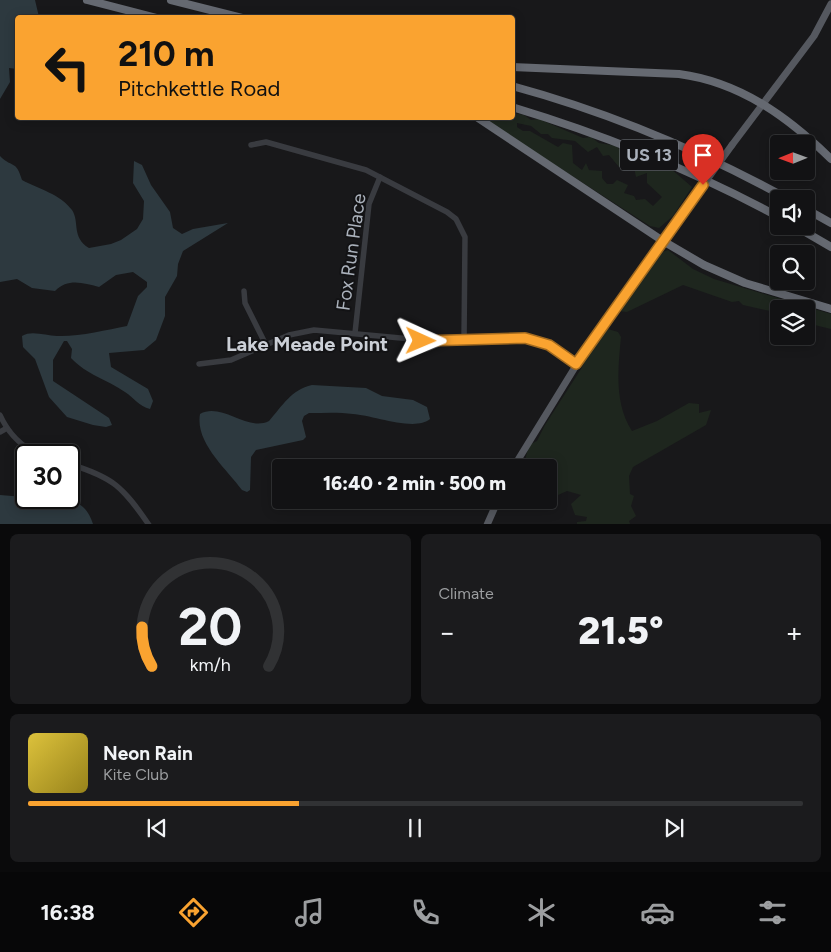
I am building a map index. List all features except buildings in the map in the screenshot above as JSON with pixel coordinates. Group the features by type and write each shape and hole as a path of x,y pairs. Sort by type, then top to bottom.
{"highway":[{"path":"86,0 145,15"},
{"path":"171,0 230,15"},
{"path":"515,67 691,76 723,84 764,104 807,137 831,159"},
{"name":"US 13","path":"515,87 591,111 660,137 770,190"},
{"name":"US 13","path":"515,108 633,148 692,174 770,213"},
{"path":"481,120 662,241 725,276 770,292 831,309"},
{"path":"815,214 831,223"},
{"path":"810,235 831,247"}],"main road":[{"path":"518,459 576,364 662,241 814,36 831,4"},
{"path":"488,524 494,509"}],"street":[{"path":"251,145 266,142 366,170 447,212 462,228 466,250 462,318 464,341"},
{"name":"Fox Run Place","path":"354,333 369,204 380,176"},
{"path":"244,291 245,303 266,345"},
{"path":"199,364 231,360 303,331 326,330 408,340 534,339 549,345 576,364"},
{"path":"0,415 7,428 23,444"},
{"path":"0,432 7,428"},
{"path":"80,467 94,471 112,480 125,492 149,524"}],"shaded area":[{"path":"0,0 35,0 39,15 15,15 15,69 9,68 10,82 0,99"},
{"path":"515,113 524,115 531,120 539,119 583,138 591,137 599,143 617,146 626,159 636,158 642,167 650,162 670,168 692,187 673,216 659,228 650,226 485,120 515,120","holes":["517,123 531,126 541,134 548,134 552,138 575,141 588,152 597,147 603,156 609,155 619,167 634,167 636,177 647,173 647,183 662,197 653,206 645,199 636,200 634,196 624,193 628,185 617,180 613,184 607,184 602,178 602,171 589,170 586,163 582,170 573,163 572,145 563,143 558,147 530,131 523,131 517,127"]},
{"path":"0,156 18,169 22,180 67,204 74,215 80,239 89,248 121,240 137,229 143,219 144,201 133,183 134,161 142,165 151,185 170,212 173,228 182,234 193,229 228,223 183,251 178,264 177,276 165,297 165,316 156,340 144,350 109,353 111,367 148,389 153,401 150,409 77,364 71,358 72,349 67,341 64,341 53,360 53,381 109,418 112,425 106,427 93,425 67,417 49,397 35,359 23,347 22,336 35,333 57,336 74,335 127,326 138,296 147,287 147,282 133,272 116,275 99,287 81,283 70,283 55,291 32,288 17,279 0,282"},
{"path":"668,250 693,269 714,279 784,300 770,300 770,311 743,305 739,301 732,302 683,285 627,312 618,311 618,306 657,254"},
{"path":"815,309 831,314 831,329 815,325"},
{"path":"608,329 618,332 621,337 618,373 620,397 622,409 632,431 657,421 689,403 699,404 699,413 711,410 706,425 633,467 629,476 630,494 634,496 631,506 636,516 629,521 630,524 577,524 577,522 586,521 587,517 575,515 571,504 581,495 567,491 557,494 557,459 525,459 529,445 537,441 545,425 581,369 592,346"},
{"path":"312,385 366,388 382,396 413,400 427,407 430,419 423,423 414,424 348,413 309,413 304,416 302,421 306,437 303,440 256,450 251,457 250,490 247,492 242,490 207,445 202,435 200,414 208,411 226,414 252,423 269,421 293,394"},
{"path":"0,495 15,496 15,509 80,509 80,505 86,510 93,524 0,524"}],"district":[{"name":"Lake Meade Point","path":"307,344"}],"route":[{"path":"421,341 534,339 560,351 576,364 592,338 703,185"}]}
